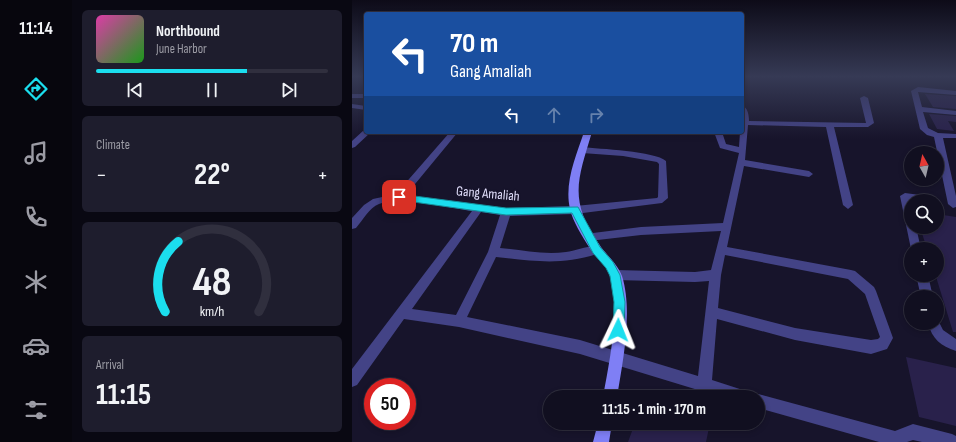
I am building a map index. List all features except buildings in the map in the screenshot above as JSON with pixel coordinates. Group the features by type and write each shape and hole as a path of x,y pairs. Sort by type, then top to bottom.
{"main road":[{"path":"587,134 575,178 575,210 596,250 610,265 615,275 619,302 617,358 611,390"},
{"path":"601,442 604,430"}],"street":[{"path":"744,113 744,123 830,126 868,125 870,123 864,98"},
{"path":"916,98 924,129 930,133 938,135 956,136"},
{"path":"352,106 364,106"},
{"path":"920,110 956,113"},
{"path":"830,126 848,205"},
{"path":"352,145 365,134"},
{"path":"399,197 452,134"},
{"path":"719,134 723,146 743,151"},
{"path":"704,386 715,275 722,250 743,151 744,134"},
{"path":"938,135 955,204 944,202"},
{"name":"Gang Amaliah","path":"352,225 374,201 384,198 399,197 506,212 575,210 659,201 664,197 662,163 660,160 623,153 582,150"},
{"path":"740,162 809,174"},
{"path":"352,380 479,208"},
{"path":"459,321 493,252 506,212"},
{"path":"590,237 641,231 727,227"},
{"path":"493,252 556,258 575,256 596,250"},
{"path":"711,312 795,334 871,347 880,346 885,343 887,338 870,291 851,275 722,250"},
{"path":"615,275 695,277 715,275"},
{"path":"401,313 459,321 557,342 617,358 719,390"},
{"path":"936,330 940,335 956,344"},
{"path":"765,403 897,441 913,432 952,442"}],"route":[{"path":"399,197 506,212 575,210 596,250 610,265 615,275 619,302 618,330"}]}
